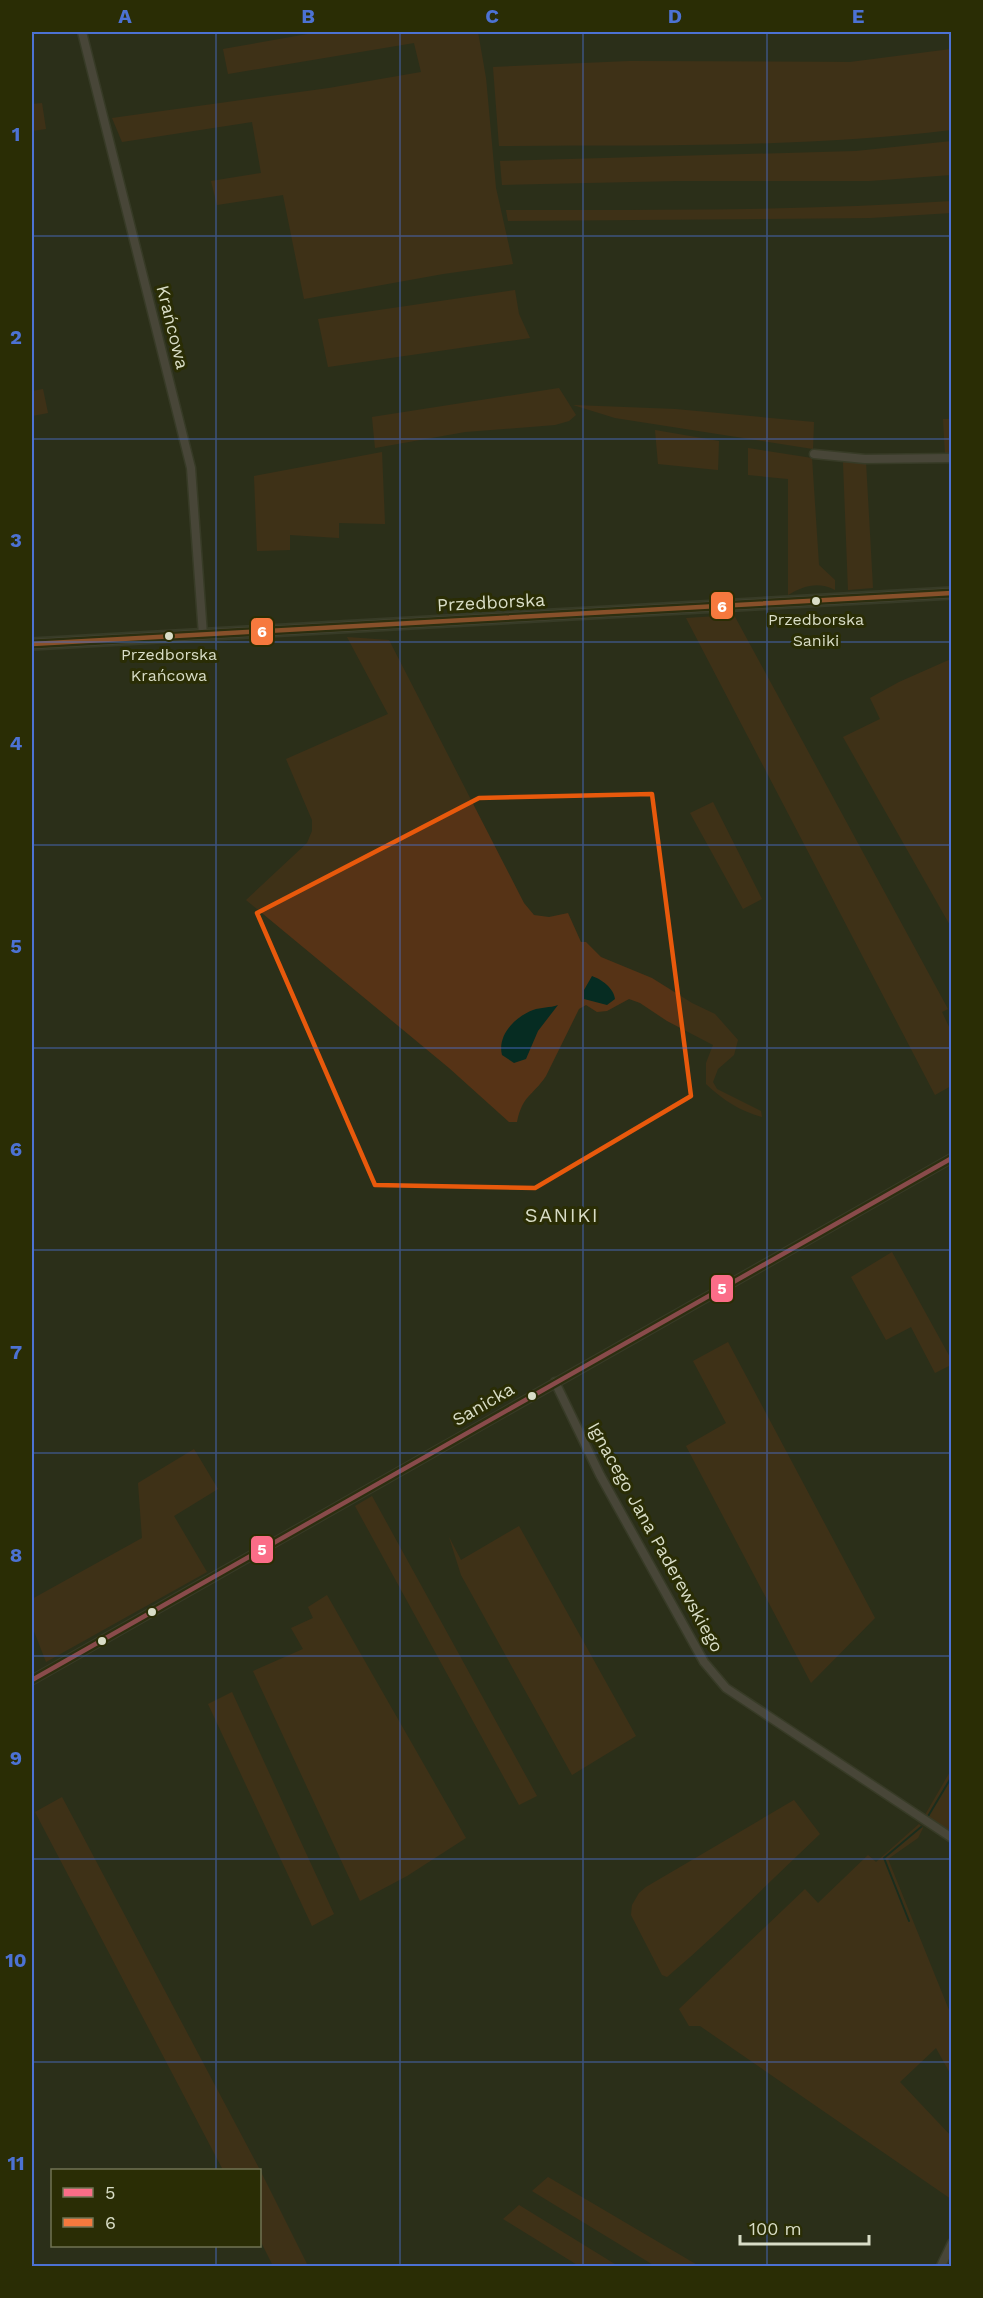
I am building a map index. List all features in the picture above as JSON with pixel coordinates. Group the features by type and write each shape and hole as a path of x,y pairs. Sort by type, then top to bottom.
{"main road":[{"name":"Przedborska","path":"32,644 951,593"}],"street":[{"name":"Krańcowa","path":"82,32 191,468 203,635"},
{"path":"814,454 865,459 951,458"},
{"name":"Sanicka","path":"32,1680 951,1158"},
{"name":"Ignacego Jana Paderewskiego","path":"555,1382 600,1475 698,1652 726,1688 951,1838"},
{"path":"941,2266 951,2243"}],"highlighted area":[{"path":"652,794 691,1096 535,1188 375,1185 257,913 479,798"}],"shaded area":[{"path":"319,32 478,32 486,78 496,188 513,264 304,299 283,195 217,205 211,181 261,173 252,122 122,142 112,118 329,88 421,72 414,43 228,74 223,49"},
{"path":"951,49 951,130 782,143 499,146 493,67 630,61 850,62"},
{"path":"42,103 46,129 32,131 32,104"},
{"path":"952,141 951,175 869,181 677,181 502,185 500,161 856,151"},
{"path":"952,201 951,213 870,218 508,221 506,210 784,208"},
{"path":"515,290 519,314 530,338 328,367 318,319"},
{"path":"559,388 576,415 569,421 555,425 465,432 375,448 372,417"},
{"path":"43,389 48,413 32,416 32,391"},
{"path":"573,405 675,409 814,422 813,449 615,418"},
{"path":"943,419 951,419 951,454 945,454"},
{"path":"655,430 719,441 718,470 658,464"},
{"path":"748,448 812,458 819,565 835,580 835,590 817,585 799,589 788,595 788,479 748,475"},
{"path":"382,452 385,524 339,523 339,538 290,535 290,550 257,551 254,476"},
{"path":"843,462 866,462 873,588 848,590"},
{"path":"734,615 948,1009 942,1012 951,1031 951,1086 935,1095 686,618"},
{"path":"347,637 389,640 524,903 534,915 549,917 568,913 581,942 586,942 601,957 652,978 692,1003 715,1014 738,1040 734,1055 718,1069 713,1082 717,1089 761,1111 762,1117 732,1104 706,1084 706,1063 713,1045 629,999 607,1011 597,1012 586,1005 579,1009 546,1076 525,1101 517,1122 509,1122 449,1068 246,900 307,843 312,831 312,820 286,759 388,714"},
{"path":"951,659 951,927 843,737 880,719 870,698 899,682"},
{"path":"713,802 762,899 743,909 690,813"},
{"path":"892,1252 951,1359 951,1365 935,1373 911,1327 886,1340 851,1277"},
{"path":"728,1342 875,1618 811,1683 686,1446 726,1423 693,1361"},
{"path":"194,1449 218,1489 174,1516 207,1572 46,1662 32,1626 32,1599 142,1538 138,1483"},
{"path":"372,1496 537,1796 519,1805 355,1506"},
{"path":"519,1526 636,1736 572,1775 461,1575 449,1537 461,1560"},
{"path":"327,1595 466,1838 407,1876 360,1901 253,1671 303,1649 291,1628 313,1618 308,1607"},
{"path":"232,1692 334,1914 312,1926 208,1704"},
{"path":"951,1770 951,1833 925,1815"},
{"path":"62,1797 259,2169 222,2169 35,1812"},
{"path":"794,1800 820,1834 687,1960 667,1977 662,1975 631,1915 632,1905 639,1893"},
{"path":"919,1824 923,1828 918,1838 888,1859 951,2015 951,2075 936,2048 900,2082 951,2136 951,2199 700,2026 689,2026 679,2009 805,1889 818,1903 868,1855 876,1862"},
{"path":"261,2172 308,2266 273,2266 261,2242"},
{"path":"548,2177 699,2266 655,2266 532,2191"},
{"path":"519,2205 618,2266 579,2266 503,2219"}],"water":[{"path":"592,976 612,991 615,999 607,1005 584,999 584,990"},
{"path":"558,1005 538,1031 526,1059 514,1063 502,1055 502,1041 514,1022 533,1010"}],"waterway":[{"path":"927,1818 952,1776"},
{"path":"909,1921 884,1858 921,1827"}],"transit line":[{"name":"6","path":"32,644 952,593"},
{"name":"5","path":"32,1680 952,1158"}],"place":[{"name":"Przedborska Saniki","path":"816,601"},
{"name":"Przedborska Krańcowa","path":"169,636"}],"district":[{"name":"SANIKI","path":"562,1215"}]}
